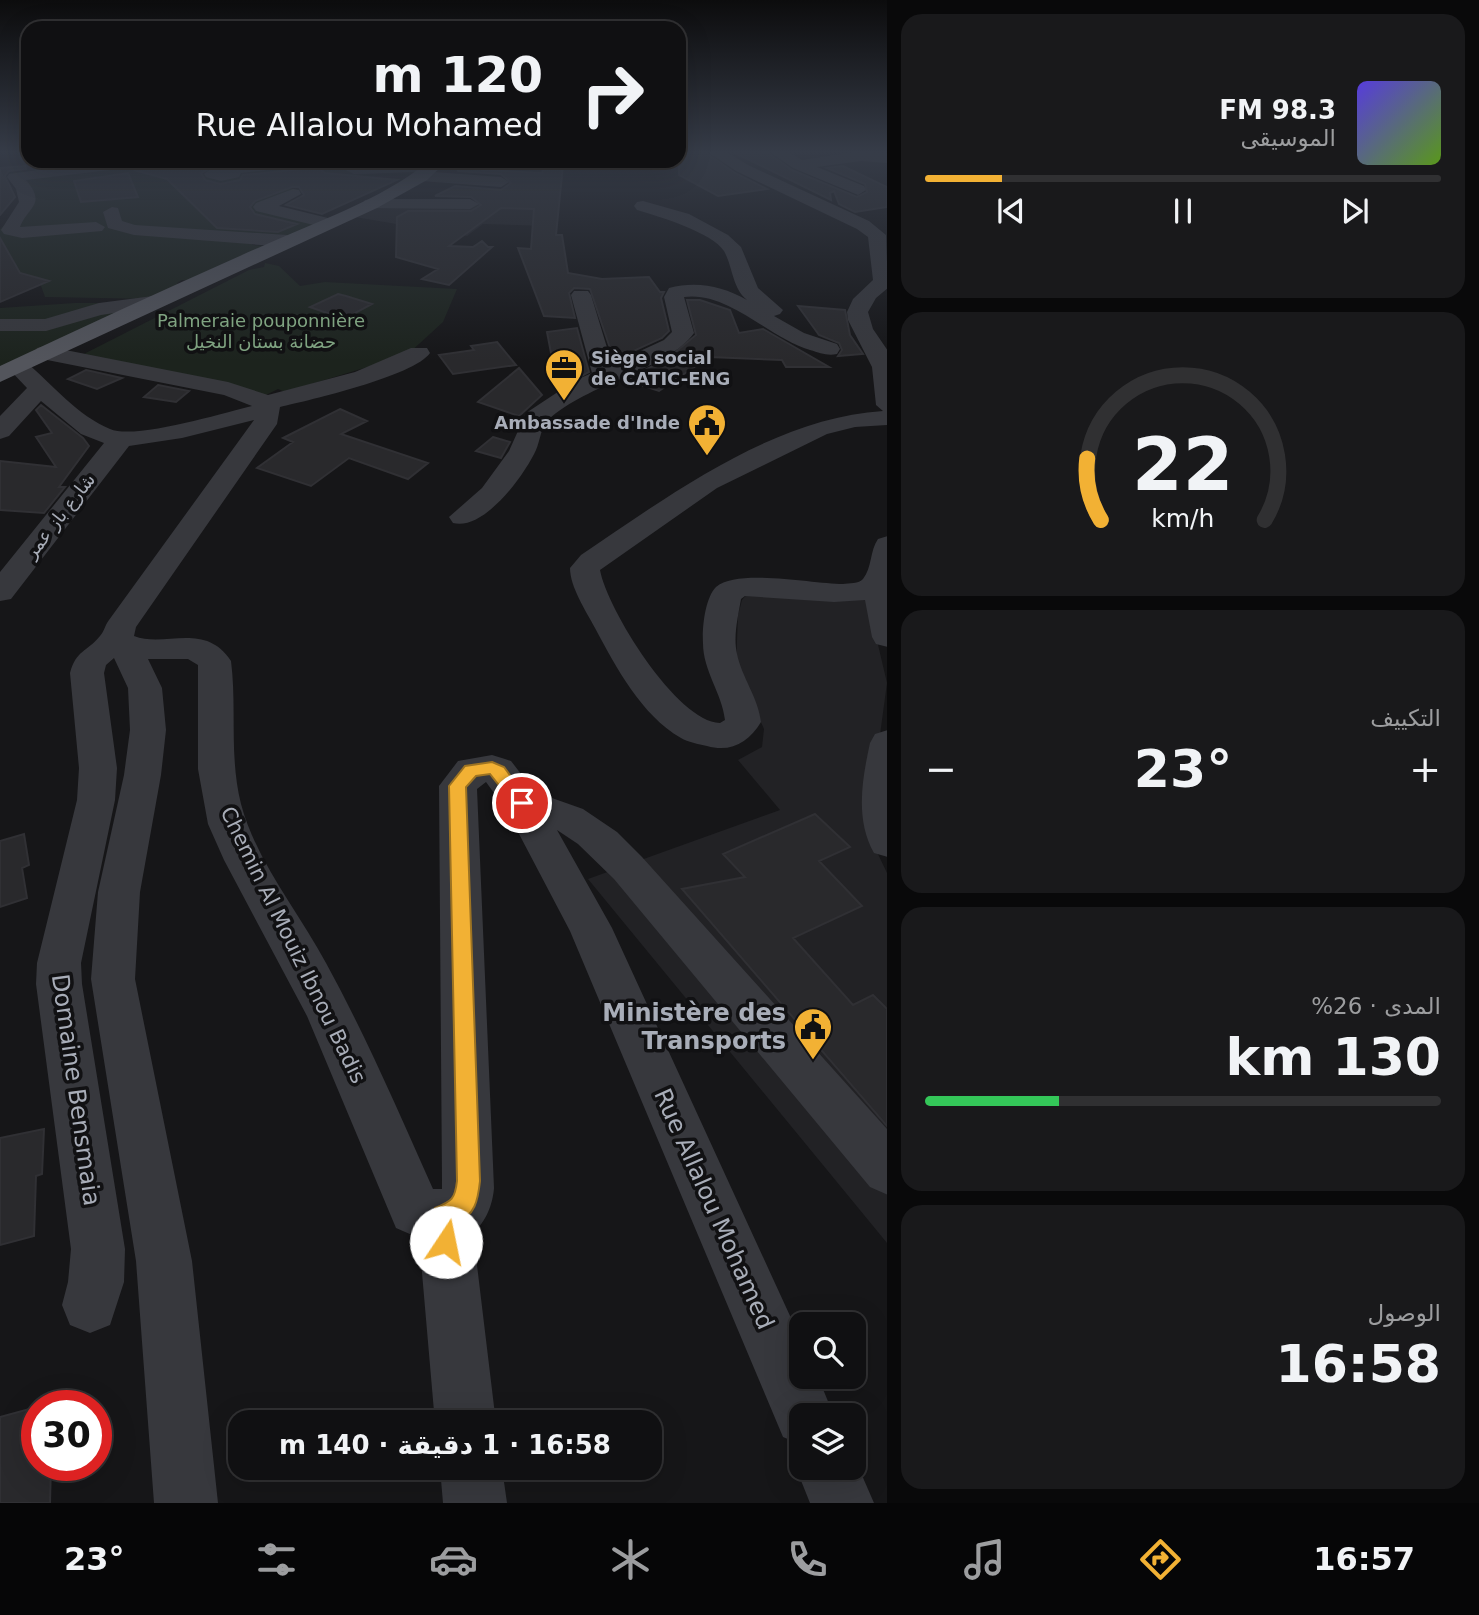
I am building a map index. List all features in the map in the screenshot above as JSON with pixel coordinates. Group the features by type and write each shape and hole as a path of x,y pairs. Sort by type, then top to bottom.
{"main road":[{"path":"9,371 333,220"}],"street":[{"path":"13,220 10,230 22,233 102,220"},
{"path":"118,220 148,233 287,241"},
{"path":"315,220 326,223"},
{"path":"687,220 732,247 749,291 757,299 845,355"},
{"path":"853,220 877,235 885,272 883,282 868,293 857,307 858,325 882,363 887,405"},
{"path":"463,517 492,494 522,452 535,418 553,403 604,375 672,345 678,339 683,333 674,297 681,291 700,290 728,296 793,337 845,355 882,363"},
{"path":"581,295 604,375"},
{"path":"52,301 153,302"},
{"path":"0,325 46,326 99,309 153,302"},
{"path":"45,353 228,389 258,398 266,406 265,424 120,627 120,642 144,686 147,715 141,784 124,861 112,938 113,979 164,1261 186,1503"},
{"path":"9,371 41,387 100,435 120,440 147,437 266,406 376,371 419,353"},
{"path":"0,431 41,387"},
{"path":"877,584 870,590 848,593 745,587 726,595 718,642 721,658 738,698 743,722 732,734 718,736 703,734 690,727 657,698 613,636 589,584 586,568 650,519 707,482 818,429 855,420 887,418"},
{"name":"شارع باز عمر","path":"0,593 120,440"},
{"path":"887,545 877,584 887,638"},
{"name":"Chemin Al Mouiz Ibnou Badis","path":"120,642 197,649 208,654 214,661 215,764 222,806 230,828 318,993 356,1071 415,1209 427,1216 444,1216"},
{"name":"Domaine Bensmaia","path":"90,1305 96,1282 98,1249 59,963 96,800 99,768 87,673 90,661 120,642"},
{"path":"887,743 882,772 883,832 887,842"},
{"name":"Rue Allalou Mohamed","path":"444,1216 459,1210 466,1199 468,1181 458,786 471,771 492,768 498,771 522,803 590,928 798,1403"},
{"path":"522,803 574,819 628,868 887,1169"},
{"path":"444,1216 465,1410"},
{"path":"472,1480 475,1503"},
{"path":"832,1480 842,1503"}],"shaded area":[{"path":"374,220 546,220 548,226 483,224 467,236"},
{"name":"Ministère des Transports","path":"748,593 867,598 887,683 867,831 887,873 887,1243 588,879 780,810 738,760 762,747 764,729 736,666 738,615 742,600"}],"green space":[{"path":"11,220 308,220 319,223 275,242 254,241 252,245 264,246 190,281 182,280 177,283 180,286 153,299 45,297 40,283 0,272 0,229"},
{"name":"Palmeraie pouponnière حضانة بستان النخيل","path":"265,263 279,266 300,286 325,282 457,289 443,322 407,355 285,392 278,389 264,396 74,359 249,270 264,267"},
{"path":"129,303 132,308 0,370 0,308"}],"building":[{"path":"209,220 281,220 297,224 278,232 217,228"},
{"path":"397,220 484,220 449,246 473,247 482,241 492,247 449,285 422,279 438,269 396,257"},
{"path":"533,220 557,220 556,235 562,235 568,273 602,279 649,277 660,292 664,292 661,298 669,331 662,338 614,360 590,289 574,288 569,293 575,318 544,316 518,248 531,249"},
{"path":"0,238 20,273 49,281 0,302"},
{"path":"338,294 372,304 344,319 310,307"},
{"path":"687,300 700,300 730,310 739,333 763,329 829,367 786,367 782,360 709,357 659,391 625,380 667,359 696,335"},
{"path":"798,306 845,310 850,335 863,354 838,356 842,350 839,343 819,335"},
{"path":"577,328 589,372 563,386 557,384 547,332"},
{"path":"497,342 516,365 453,374 439,355 474,350 471,346"},
{"path":"519,368 542,395 519,416 478,402"},
{"path":"86,370 122,378 97,389 68,379"},
{"path":"158,385 189,391 176,402 144,397"},
{"path":"41,405 83,438 89,446 59,487 65,487 44,513 0,510 0,461 56,467 36,437 52,433 36,410"},
{"path":"340,409 367,421 341,434 428,463 408,479 349,458 311,486 257,468 293,442 283,438"},
{"path":"493,437 510,442 501,458 476,451"},
{"path":"815,814 850,847 819,861 862,906 793,938 853,1005 873,995 887,1009 887,1126 682,889 745,877 723,854"},
{"path":"24,834 29,865 22,868 27,898 0,907 0,841"},
{"path":"44,1129 42,1174 36,1176 34,1236 0,1245 0,1138"},
{"path":"21,1411 21,1481 51,1481 50,1503 0,1503 0,1417"}],"place":[{"name":"Siège social de CATIC-ENG","path":"564,402"},
{"name":"Ambassade d'Inde","path":"707,457"},
{"name":"Ministère des Transports","path":"813,1061"}],"route":[{"path":"446,1242 444,1216 459,1210 466,1199 468,1181 458,786 471,771 483,767 492,768 498,771 522,803"}]}
